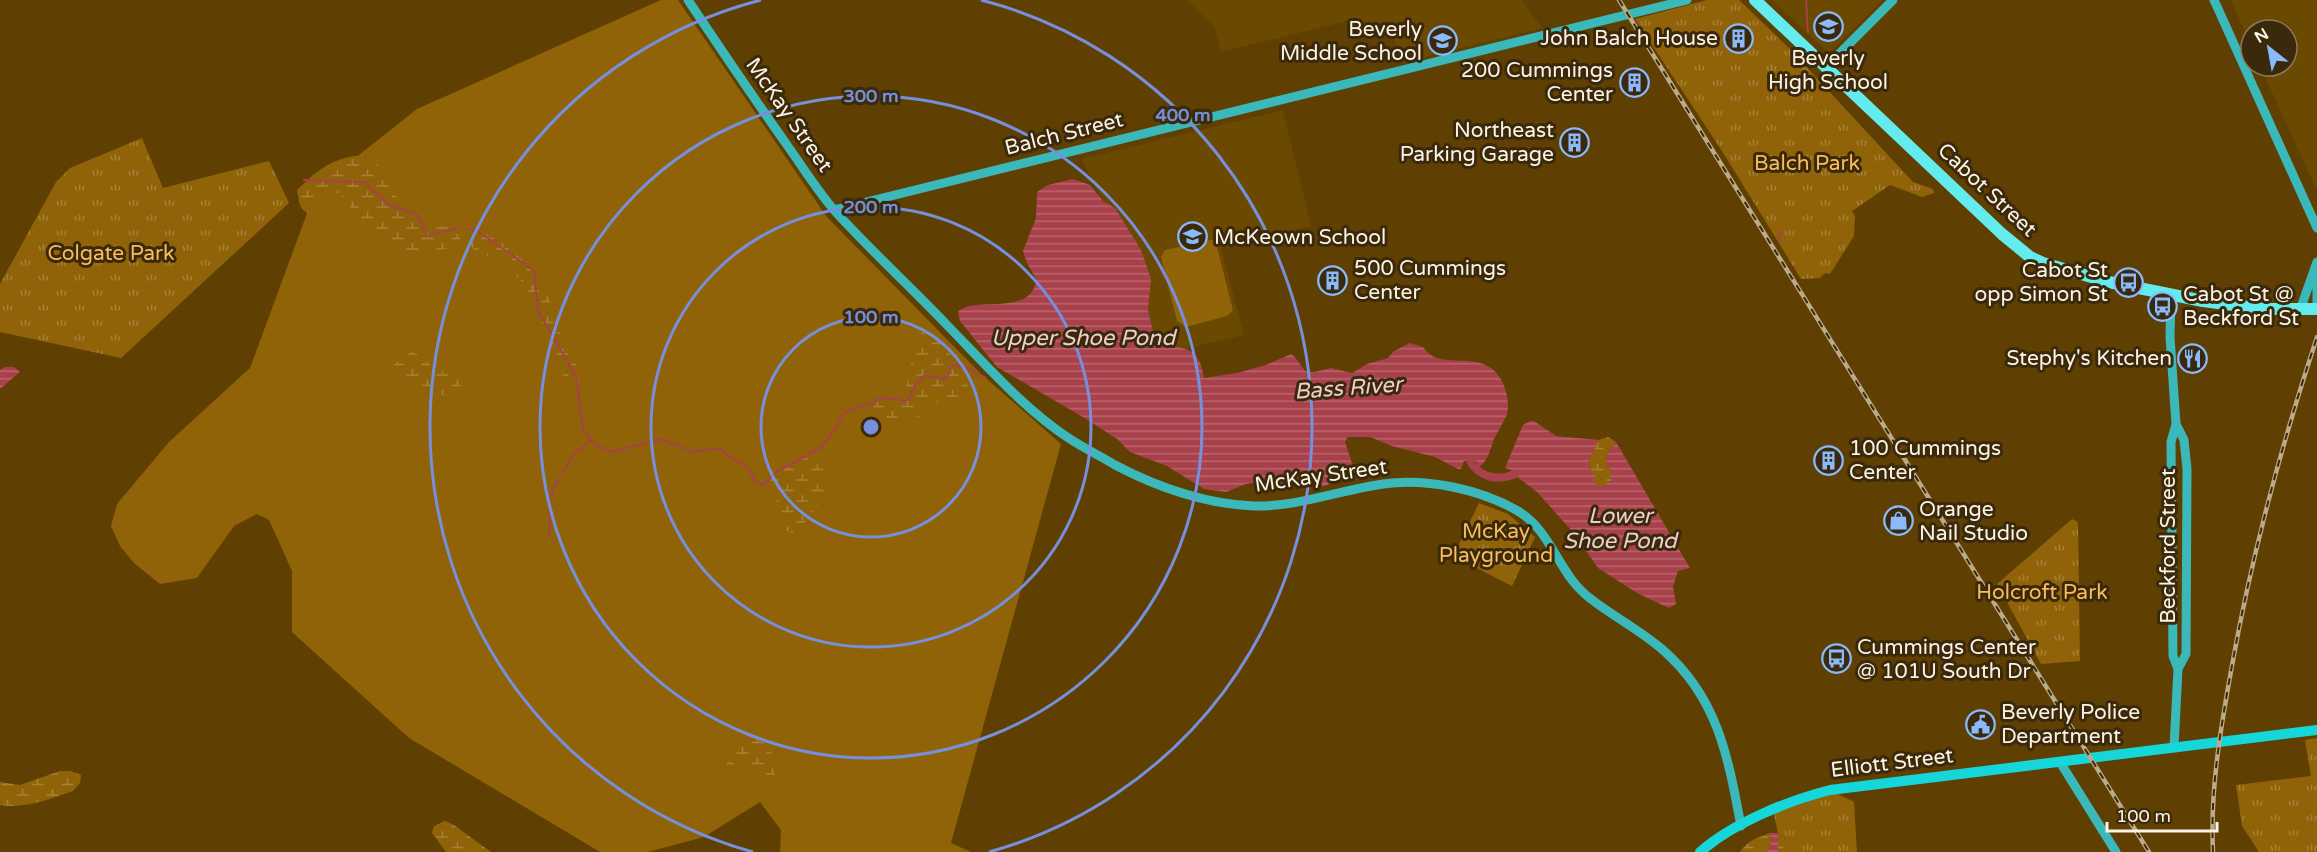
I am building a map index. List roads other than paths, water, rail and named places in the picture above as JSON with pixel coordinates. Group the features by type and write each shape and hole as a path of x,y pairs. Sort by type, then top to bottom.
{"highway":[{"name":"Cabot Street","path":"1755,0 2002,234 2030,256 2058,269 2171,296 2258,308 2300,310 2317,308"}],"main road":[{"name":"McKay Street","path":"687,0 759,106 834,210 983,362 1047,422 1070,439 1158,485 1215,501 1256,506 1287,504 1380,484 1419,483 1486,496 1532,520 1551,544 1558,562 1578,590 1654,642 1694,682 1716,720 1733,783 1741,826"},
{"name":"Balch Street","path":"834,210 1687,0"},
{"path":"1826,67 1893,0"},
{"path":"2214,0 2317,228"},
{"path":"2300,310 2317,262"},
{"path":"2317,280 2317,308"},
{"name":"Beckford Street","path":"2171,296 2170,338 2176,424 2171,442 2173,656 2178,669 2174,747"},
{"name":"Beckford Street","path":"2176,424 2184,440 2188,505 2186,654 2178,669"},
{"name":"Elliott Street","path":"1700,852 1723,835 1785,804 1830,790 2317,730"},
{"path":"2060,762 2116,852"}],"water":[{"name":"Upper Shoe Pond","path":"1073,179 1090,185 1104,202 1115,208 1141,250 1151,279 1148,310 1156,344 1191,351 1201,364 1204,378 1237,373 1266,365 1291,354 1305,371 1314,372 1331,368 1352,373 1367,364 1388,358 1394,351 1410,343 1423,347 1437,358 1483,364 1499,376 1508,402 1507,414 1485,462 1479,467 1476,461 1464,461 1461,469 1458,469 1435,457 1392,446 1370,437 1348,437 1345,442 1354,469 1325,486 1307,484 1281,486 1259,482 1246,484 1226,492 1204,489 1167,466 1130,452 1117,439 1088,420 997,367 960,321 958,312 976,305 1014,302 1025,298 1032,291 1036,279 1023,251 1036,218 1037,192 1048,185"},
{"path":"5,367 14,367 20,372 0,389 0,370"},
{"name":"Lower Shoe Pond","path":"1534,421 1556,436 1598,440 1590,458 1589,467 1596,477 1594,482 1600,487 1611,481 1609,476 1612,473 1607,466 1606,456 1616,442 1690,568 1678,571 1673,586 1676,604 1669,608 1637,593 1598,568 1572,531 1537,492 1516,476 1514,471 1505,468 1523,425"},
{"path":"1770,833 1778,833 1778,852 1767,852 1771,843"}],"waterway":[{"path":"1806,0 1808,32"},
{"name":"Bass River","path":"304,180 364,182 389,205 418,215 427,236 458,228"},
{"name":"Bass River","path":"467,229 478,231 534,271 538,311 576,376 583,429 594,444 612,452 660,439 691,452 719,448 748,469 756,482 763,485 778,471 820,448 844,413 852,409 873,403 879,398 904,401 909,399 915,385 925,375 942,379 948,376 950,368 954,365 969,368 985,377"},
{"path":"1779,242 1780,230"},
{"path":"562,473 574,454 591,440"},
{"name":"Bass River","path":"1470,461 1479,471 1490,476 1502,477 1515,474"},
{"path":"549,537 550,500 560,478"}],"railway":[{"path":"1619,0 2149,852"},
{"path":"2213,852 2212,829 2217,762 2239,629 2268,502 2317,337"}],"place":[{"name":"Beverly High School","path":"1828,27"},
{"name":"John Balch House","path":"1739,38"},
{"name":"Beverly Middle School","path":"1443,41"},
{"name":"200 Cummings Center","path":"1634,82"},
{"name":"Northeast Parking Garage","path":"1575,142"},
{"name":"McKeown School","path":"1193,237"},
{"name":"500 Cummings Center","path":"1333,280"},
{"name":"Cabot St opp Simon St","path":"2129,282"},
{"name":"Cabot St @ Beckford St","path":"2162,306"},
{"name":"Stephy's Kitchen","path":"2193,358"},
{"name":"100 Cummings Center","path":"1828,460"},
{"name":"Orange Nail Studio","path":"1898,521"},
{"name":"Cummings Center @ 101U South Dr","path":"1836,659"},
{"name":"Beverly Police Department","path":"1980,724"}],"park label":[{"name":"Balch Park","path":"1807,163"},
{"name":"Colgate Park","path":"111,253"},
{"name":"McKay Playground","path":"1496,543"},
{"name":"Holcroft Park","path":"2042,592"}]}
